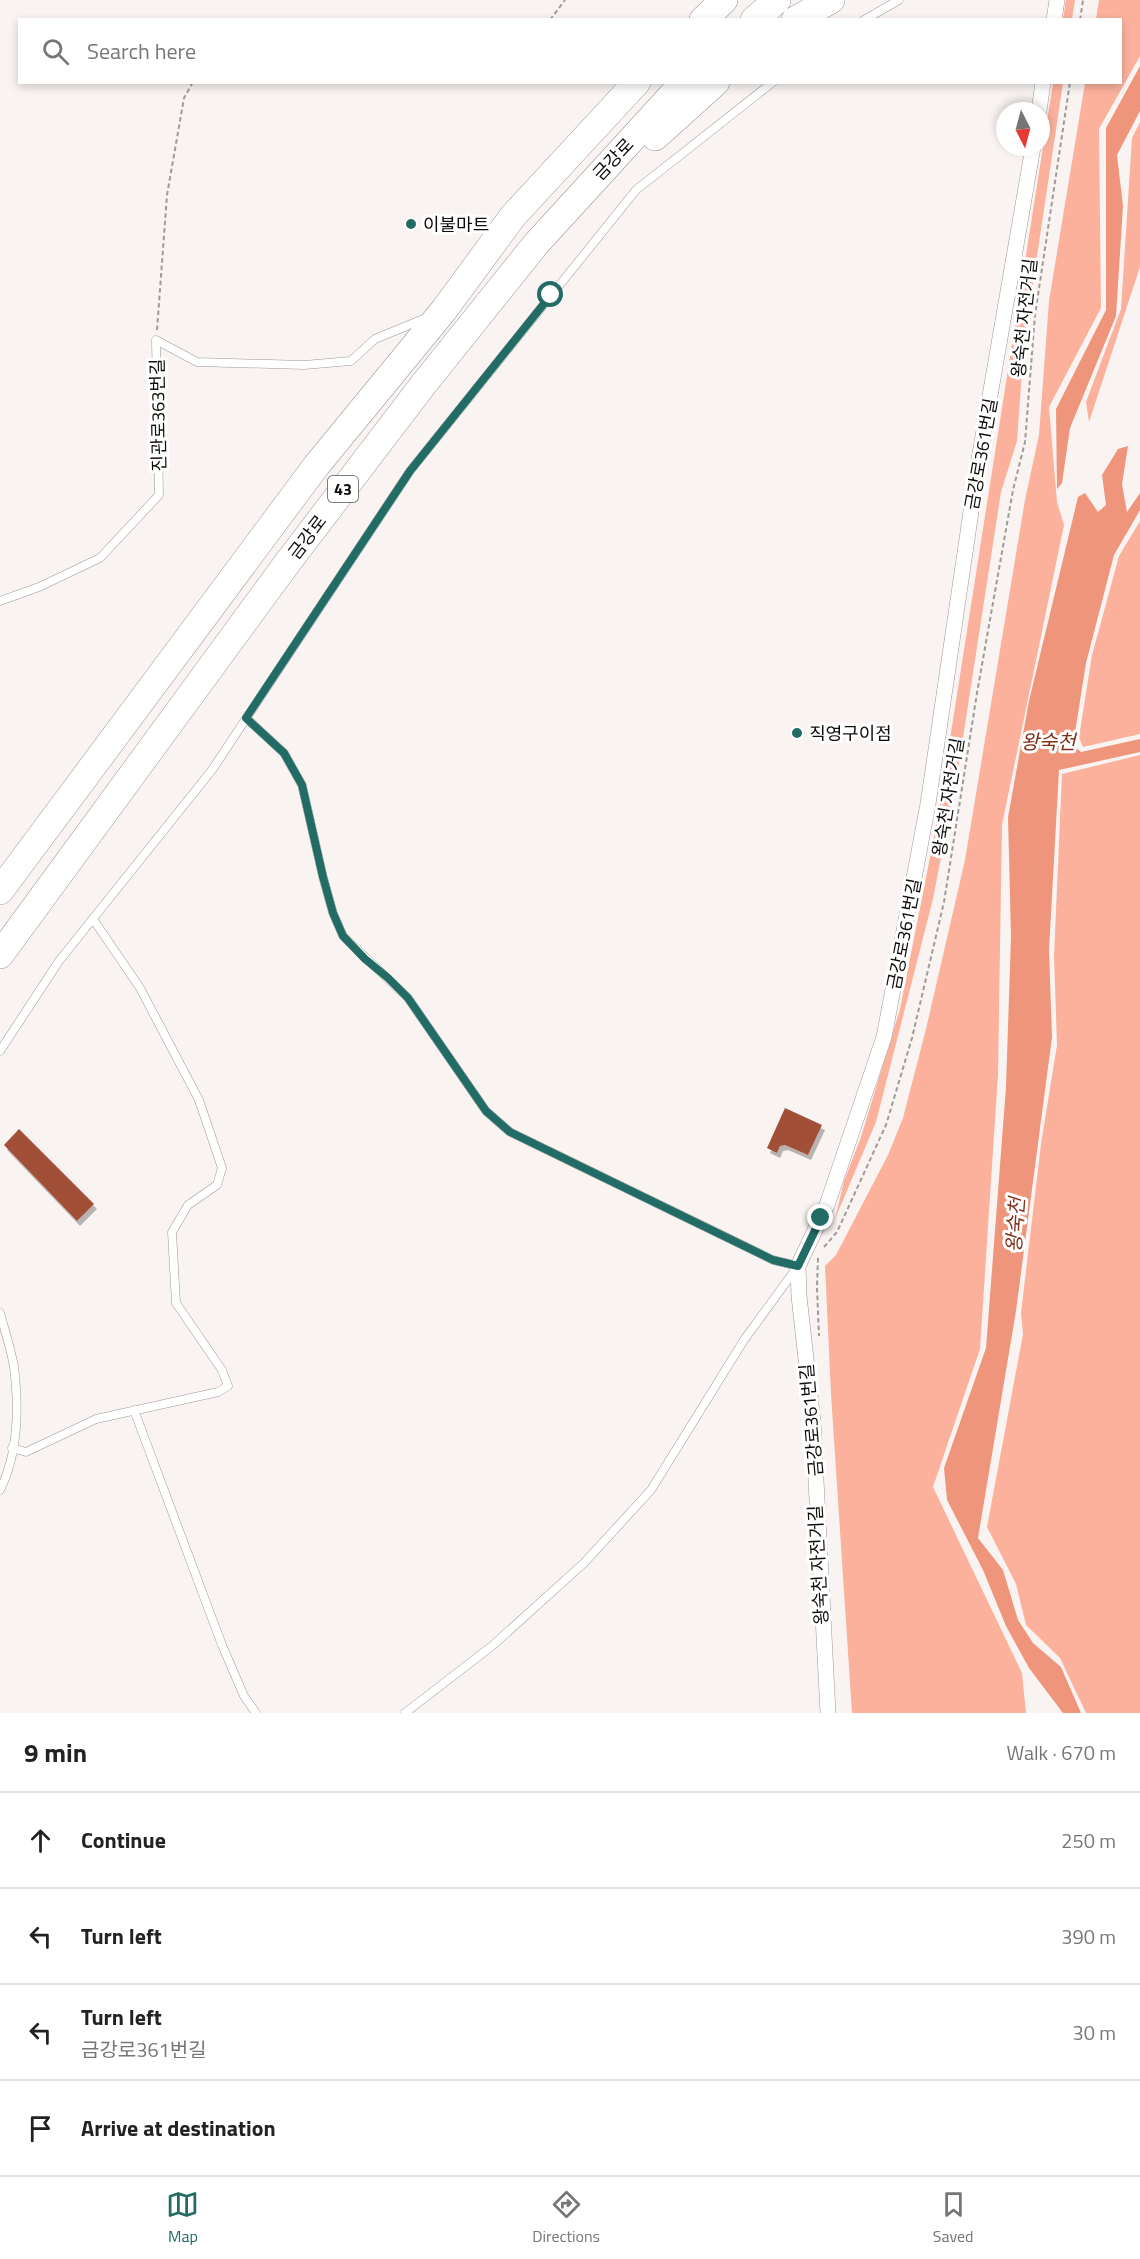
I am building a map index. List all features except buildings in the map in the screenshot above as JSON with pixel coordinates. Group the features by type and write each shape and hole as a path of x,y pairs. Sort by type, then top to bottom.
{"highway":[{"path":"687,18 698,4 693,0"},
{"path":"705,18 724,0"},
{"path":"756,18 777,0"},
{"path":"799,18 831,0"},
{"path":"587,135 630,84"},
{"name":"금강로","path":"0,891 316,466 444,310 513,216 635,84"},
{"name":"금강로","path":"0,954 29,918 302,543 423,385 536,244 682,84"},
{"path":"536,244 714,84"},
{"path":"0,972 29,918"}],"street":[{"path":"1054,18 1057,0"},
{"path":"1040,102 1043,84"},
{"name":"금강로361번길","path":"828,1713 813,1422 799,1296 798,1266 827,1205 884,1036 928,804 977,471 1030,156"}],"lane":[{"path":"868,18 899,0"},
{"path":"0,1052 59,961 212,770 410,471 636,190 770,84"},
{"name":"진관로363번길","path":"0,601 39,587 100,558 159,495 156,340 197,362 304,365 351,361 375,339 444,310"},
{"path":"246,718 284,753 302,785 333,913 343,936 408,998 486,1111 510,1132 554,1155 773,1260 798,1266 744,1340 651,1490 584,1563 492,1646 405,1713"},
{"path":"12,1448 26,1452 96,1419 218,1392 228,1386 222,1370 176,1303 172,1232 188,1205 216,1185 222,1168 199,1100 140,988 93,919"},
{"path":"0,1313 14,1366 16,1430 5,1481 0,1491"},
{"path":"134,1410 222,1645 244,1696 256,1713"}],"path":[{"path":"552,18 565,0"},
{"path":"1080,18 1083,0"},
{"path":"156,340 167,195 184,98 192,84"},
{"name":"왕숙천 자전거길","path":"820,1344 817,1288 819,1257 824,1246 837,1232 880,1143 912,1038 944,903 1012,490 1025,442 1035,315 1070,84"}],"shaded area":[{"path":"1066,0 1075,0 1072,18 1063,18"},
{"path":"1099,0 1140,0 1140,56 1099,129 1101,308 1049,407 1057,502 1064,525 1002,825 998,1074 980,1349 933,1487 1022,1673 1026,1713 852,1713 825,1266 836,1255 888,1155 903,1118 965,860 1025,500 1039,435 1049,301 1085,84 1122,84 1122,18 1096,18"},
{"path":"1053,84 1063,84 1024,343 1017,441 1001,492 958,770 933,899 876,1122 835,1219 844,1181 861,1137 900,1009 937,822 1042,156 1050,156 1050,102"},
{"path":"1140,122 1140,267 1089,422 1086,402 1121,309 1132,138"},
{"path":"1140,521 1140,734 1083,747 1079,737 1092,655 1119,556"},
{"path":"1140,755 1140,1713 1086,1713 1060,1658 1026,1625 1016,1584 987,1527 1023,1334 1021,1313 1041,1144 1057,1045 1054,956 1062,774"}],"water":[{"path":"1140,66 1140,111 1117,155 1123,206 1116,316 1070,428 1062,483 1057,489 1056,409 1106,310 1106,128"},
{"name":"왕숙천","path":"1128,446 1122,484 1127,512 1140,493 1140,510 1114,555 1086,663 1073,745 1081,752 1140,739 1140,752 1059,770 1049,950 1052,1037 1016,1311 978,1538 1003,1570 1018,1620 1033,1643 1061,1667 1081,1713 1063,1713 1029,1668 1006,1626 983,1570 947,1500 944,1468 986,1348 1006,1087 1011,937 1008,817 1029,701 1078,497 1085,493 1098,512 1106,505 1102,475 1118,449"}],"place":[{"name":"이불마트","path":"411,224"},
{"name":"직영구이점","path":"797,733"}],"route":[{"path":"551,295 410,471 246,718 284,753 302,785 323,877 333,913 343,936 408,998 486,1111 510,1132 773,1260 798,1266 821,1218"}]}
